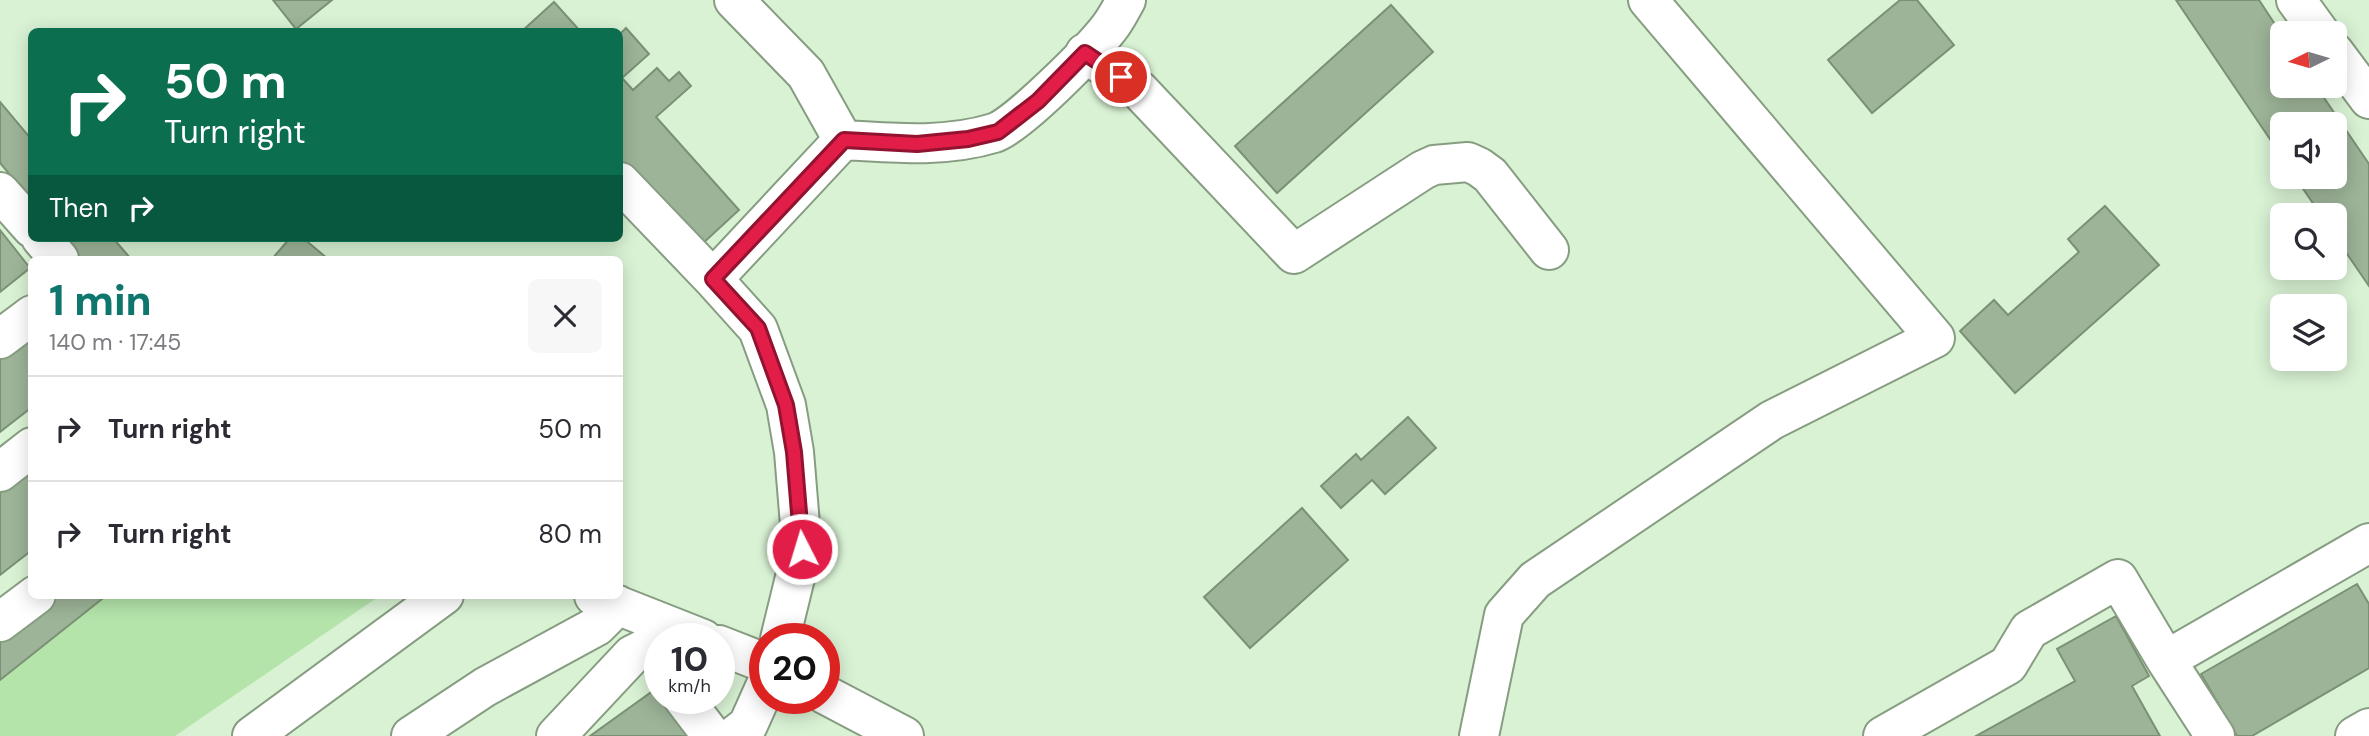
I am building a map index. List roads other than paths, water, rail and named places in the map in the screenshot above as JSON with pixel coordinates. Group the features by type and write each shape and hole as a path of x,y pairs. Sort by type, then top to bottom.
{"lane":[{"path":"734,0 806,74 844,140"},
{"path":"713,279 844,140 917,144 968,139 998,132 1038,101 1085,53 1109,28 1126,0"},
{"path":"1479,736 1504,615 1535,580 1772,420 1934,338 1648,0"},
{"path":"2296,0 2311,21"},
{"path":"1085,53 1139,90 1294,254 1423,170 1448,163 1468,162 1490,175 1549,250"},
{"path":"2347,69 2369,99"},
{"path":"623,186 758,328 786,405 794,452 802,549 784,623"},
{"path":"0,192 28,224"},
{"path":"44,242 56,256"},
{"path":"0,339 28,318"},
{"path":"0,472 28,450"},
{"path":"2166,660 2369,543"},
{"path":"1883,736 2008,665 2029,630 2118,579 2215,736"},
{"path":"0,622 31,599"},
{"path":"252,736 439,599"},
{"path":"411,736 485,687 597,626 605,600 650,623"},
{"path":"556,736 632,655 644,650"},
{"path":"840,702 904,736"},
{"path":"708,714 738,733 749,714"},
{"path":"2355,736 2369,728"}]}
